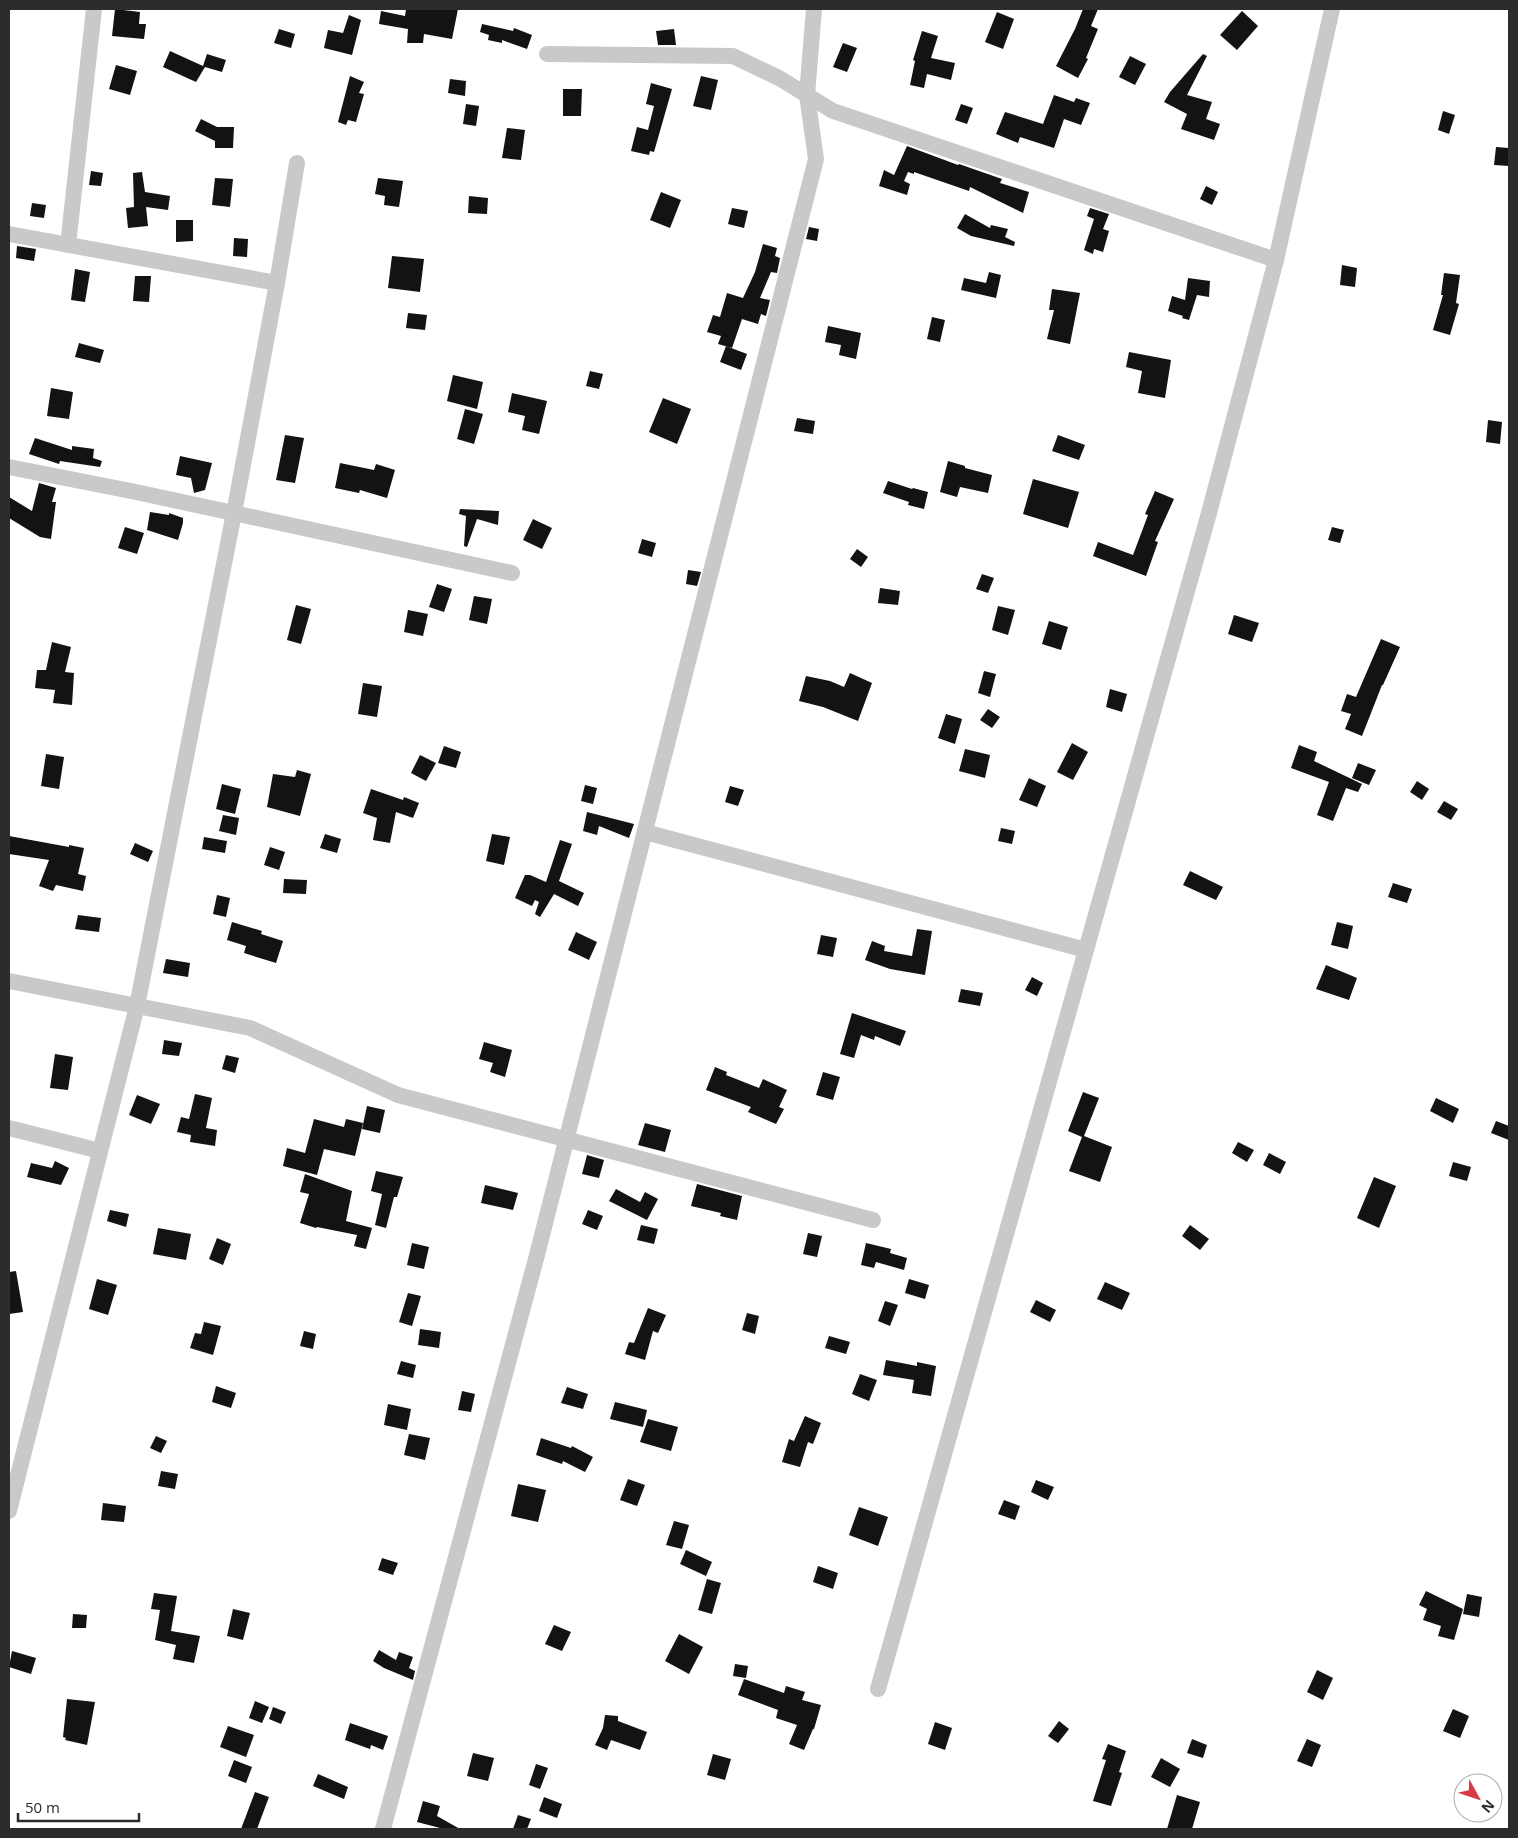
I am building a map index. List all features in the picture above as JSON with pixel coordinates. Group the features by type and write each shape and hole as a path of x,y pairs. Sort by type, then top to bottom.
{"street":[{"path":"68,245 94,9"},
{"path":"383,1829 566,1140 816,158 807,95 814,9"},
{"path":"878,1689 1211,504 1276,260 1332,9"},
{"path":"547,54 733,56 779,78 833,111 1276,260"},
{"path":"9,1511 137,1006 234,513 277,283 297,163"},
{"path":"9,234 277,283"},
{"path":"9,467 136,492 512,573"},
{"path":"645,832 1086,950"},
{"path":"9,981 250,1028 398,1096 873,1220"},
{"path":"9,1128 100,1151"}],"building":[{"path":"115,9 140,12 139,24 146,24 144,39 112,36"},
{"path":"406,9 458,9 452,39 424,34 423,43 407,43 408,29 379,24 381,11 405,16"},
{"path":"1083,9 1098,9 1091,26 1098,29 1086,58 1088,59 1078,78 1056,66"},
{"path":"1242,11 1258,26 1237,50 1220,35"},
{"path":"997,12 1014,19 1003,49 985,42"},
{"path":"349,15 361,20 352,55 324,48 328,30 343,33"},
{"path":"482,24 513,31 514,28 532,35 527,49 502,40 502,43 488,40 489,35 480,32"},
{"path":"279,29 295,34 291,48 274,43"},
{"path":"674,29 676,45 658,45 656,31"},
{"path":"922,31 938,36 931,58 955,63 951,80 927,74 924,88 910,85 915,61 913,60"},
{"path":"843,43 857,48 847,72 833,67"},
{"path":"170,51 203,66 207,54 226,60 222,72 205,67 196,82 163,67"},
{"path":"1203,54 1207,56 1187,95 1212,102 1206,119 1220,124 1214,140 1181,129 1187,114 1164,102 1170,92"},
{"path":"1130,56 1146,64 1135,85 1119,77"},
{"path":"116,65 137,71 130,95 109,89"},
{"path":"350,76 364,82 359,93 364,94 356,122 348,120 346,125 338,122"},
{"path":"701,76 718,80 711,110 693,106"},
{"path":"450,79 466,81 465,96 448,93"},
{"path":"651,83 672,89 654,152 650,151 649,155 631,151 637,127 648,130 654,106 646,104"},
{"path":"563,89 582,89 581,116 563,116"},
{"path":"1054,95 1074,102 1076,98 1090,103 1081,125 1064,119 1054,148 1020,137 1018,143 996,134 1005,112 1043,124"},
{"path":"466,104 479,106 476,126 463,124"},
{"path":"961,104 973,108 967,124 955,120"},
{"path":"1443,111 1455,115 1449,134 1438,130"},
{"path":"201,119 217,127 234,127 233,148 215,148 215,141 195,131"},
{"path":"507,128 525,130 521,160 502,158"},
{"path":"907,146 1002,179 1000,183 1029,192 1023,213 970,187 969,191 914,172 914,174 908,172 904,181 910,184 907,195 879,186 884,170 894,175"},
{"path":"1496,147 1509,148 1509,166 1494,165"},
{"path":"91,171 103,173 101,186 89,185"},
{"path":"142,172 145,192 170,196 168,210 146,207 148,226 128,228 126,208 134,207 133,173"},
{"path":"215,178 233,179 230,207 212,205"},
{"path":"378,178 403,181 399,207 384,205 385,196 375,194"},
{"path":"1206,186 1218,192 1212,205 1200,199"},
{"path":"661,192 681,200 670,228 650,220"},
{"path":"469,196 488,198 487,214 468,213"},
{"path":"32,203 46,205 44,218 30,216"},
{"path":"732,208 748,211 744,228 728,224"},
{"path":"1090,208 1109,214 1103,229 1109,231 1103,252 1094,249 1093,254 1084,250 1094,219 1087,216"},
{"path":"965,214 990,228 991,225 1008,229 1005,237 1015,242 1014,246 971,236 957,228"},
{"path":"176,220 193,220 193,241 176,242"},
{"path":"809,227 819,229 817,241 806,239"},
{"path":"234,238 248,239 247,257 233,256"},
{"path":"763,244 777,248 775,256 780,258 777,273 771,272 760,298 770,300 766,316 761,314 758,324 742,319 732,348 718,344 721,336 707,332 713,315 720,317 727,293 743,298 755,272"},
{"path":"17,246 36,249 34,261 16,258"},
{"path":"392,256 424,259 420,292 388,288"},
{"path":"1342,265 1357,268 1355,287 1340,285"},
{"path":"75,269 90,272 85,302 71,300"},
{"path":"989,272 1001,275 996,298 961,290 964,278 986,283"},
{"path":"1444,273 1460,275 1456,303 1459,304 1450,335 1433,330 1443,295 1441,295"},
{"path":"135,276 151,276 149,302 133,301"},
{"path":"1188,278 1210,281 1209,297 1197,295 1189,320 1168,311 1172,296 1185,300"},
{"path":"1052,289 1080,293 1070,344 1047,339 1054,310 1049,310"},
{"path":"408,313 427,315 425,330 406,328"},
{"path":"932,317 945,320 940,342 927,339"},
{"path":"828,326 861,333 856,359 839,355 841,345 825,342"},
{"path":"79,343 104,350 100,363 75,357"},
{"path":"726,346 747,354 741,370 720,362"},
{"path":"1129,352 1171,360 1165,398 1138,393 1142,371 1126,367"},
{"path":"590,371 603,374 599,389 586,386"},
{"path":"453,375 483,382 477,409 447,401"},
{"path":"51,388 73,392 69,419 47,416"},
{"path":"512,393 547,401 539,434 522,430 525,416 508,412"},
{"path":"663,398 691,409 677,444 649,432"},
{"path":"465,409 483,414 474,444 457,439"},
{"path":"797,418 815,421 813,434 794,431"},
{"path":"1488,420 1502,422 1500,444 1486,442"},
{"path":"285,435 304,438 295,483 276,480"},
{"path":"1058,435 1085,445 1079,460 1052,451"},
{"path":"35,438 72,450 72,446 94,449 93,458 102,461 100,467 60,461 59,464 29,454"},
{"path":"180,456 212,463 205,490 194,493 191,478 176,475"},
{"path":"948,461 965,466 965,468 992,475 988,493 960,487 957,497 940,492"},
{"path":"340,463 374,470 376,464 395,470 387,498 360,490 359,493 335,488"},
{"path":"1033,479 1079,492 1068,528 1023,514"},
{"path":"888,481 928,492 924,509 908,505 909,502 883,493"},
{"path":"39,483 56,488 52,502 56,502 51,539 40,537 9,518 9,497 32,511"},
{"path":"1155,491 1174,499 1155,541 1158,542 1146,576 1093,556 1098,542 1133,555 1148,515 1145,514"},
{"path":"460,509 499,511 498,525 477,519 467,547 464,546 466,516 459,514"},
{"path":"150,512 169,515 169,513 183,518 178,540 147,530"},
{"path":"533,519 552,528 542,549 523,540"},
{"path":"125,527 144,533 137,554 118,548"},
{"path":"1332,527 1344,530 1340,543 1328,540"},
{"path":"642,539 656,543 652,557 638,553"},
{"path":"857,549 868,557 861,567 850,559"},
{"path":"688,570 701,572 697,586 686,584"},
{"path":"982,574 994,578 988,593 976,589"},
{"path":"437,584 452,589 444,612 429,607"},
{"path":"880,588 900,591 898,605 878,603"},
{"path":"474,596 492,599 487,624 469,620"},
{"path":"296,605 311,609 301,644 287,640"},
{"path":"998,606 1015,610 1008,635 992,630"},
{"path":"408,610 428,614 423,636 404,632"},
{"path":"1234,615 1259,623 1252,642 1228,634"},
{"path":"1049,621 1068,627 1061,650 1042,644"},
{"path":"1381,639 1400,647 1382,685 1362,736 1345,729 1351,714 1341,711 1347,694 1356,697"},
{"path":"52,642 71,647 65,672 74,673 72,705 53,703 55,690 35,688 37,670 46,670"},
{"path":"984,671 996,674 990,697 978,693"},
{"path":"850,673 872,683 858,721 823,707 799,701 806,676 830,681 844,687"},
{"path":"363,683 382,686 377,717 358,714"},
{"path":"1110,689 1127,694 1122,712 1106,707"},
{"path":"988,709 1000,717 992,728 980,720"},
{"path":"946,714 962,719 955,744 938,738"},
{"path":"1072,743 1088,752 1073,780 1057,772"},
{"path":"1299,745 1317,752 1314,761 1362,784 1358,792 1346,788 1333,821 1317,815 1329,782 1291,768"},
{"path":"444,746 461,752 456,768 438,763"},
{"path":"965,749 990,755 985,778 959,771"},
{"path":"46,754 64,757 59,789 41,786"},
{"path":"420,755 436,763 426,781 411,773"},
{"path":"1358,763 1376,770 1369,785 1352,778"},
{"path":"297,770 311,774 300,816 267,807 273,774 295,777"},
{"path":"1029,778 1046,786 1037,807 1019,800"},
{"path":"1417,781 1429,789 1422,800 1410,792"},
{"path":"222,784 241,789 235,814 216,809"},
{"path":"585,785 597,788 593,804 581,801"},
{"path":"730,786 744,790 738,806 725,802"},
{"path":"371,789 403,800 404,797 419,803 413,818 396,812 390,843 373,840 377,818 363,813"},
{"path":"1444,801 1458,809 1451,820 1437,812"},
{"path":"587,812 634,824 629,838 599,826 597,835 583,831"},
{"path":"223,815 239,818 236,835 219,831"},
{"path":"1001,828 1015,831 1012,844 998,841"},
{"path":"325,834 341,839 337,853 320,848"},
{"path":"492,834 510,837 504,865 486,861"},
{"path":"9,836 84,848 78,874 86,876 83,891 56,885 53,891 39,886 49,860 9,854"},
{"path":"204,837 227,841 225,853 202,849"},
{"path":"560,840 572,844 559,881 584,893 578,906 554,894 540,917 535,914 539,902 535,900 532,906 515,898 525,875 530,875 546,882"},
{"path":"135,843 153,851 148,862 130,854"},
{"path":"270,847 285,852 279,870 264,865"},
{"path":"1190,871 1223,887 1216,900 1183,885"},
{"path":"284,879 307,880 306,894 283,893"},
{"path":"1393,883 1412,889 1407,903 1388,897"},
{"path":"217,895 230,898 226,917 213,914"},
{"path":"78,915 101,918 99,932 75,929"},
{"path":"232,922 262,931 261,934 283,941 276,963 244,953 246,946 227,940"},
{"path":"1337,922 1353,926 1348,949 1331,945"},
{"path":"917,929 932,931 925,975 890,969 865,960 872,941 885,946 884,951 912,956"},
{"path":"576,932 597,942 589,960 568,950"},
{"path":"821,935 837,938 833,957 817,954"},
{"path":"166,959 190,963 188,977 163,973"},
{"path":"1326,965 1357,978 1349,1000 1316,989"},
{"path":"1032,977 1043,983 1037,996 1025,990"},
{"path":"961,989 983,993 980,1006 958,1002"},
{"path":"852,1013 906,1031 900,1046 875,1036 874,1040 861,1035 854,1058 840,1054"},
{"path":"164,1040 182,1043 179,1056 162,1054"},
{"path":"484,1042 512,1050 505,1077 490,1072 493,1063 479,1059"},
{"path":"55,1054 73,1057 68,1090 50,1088"},
{"path":"226,1055 239,1058 235,1073 222,1069"},
{"path":"715,1067 727,1072 726,1075 759,1088 763,1079 787,1090 779,1107 784,1109 776,1124 748,1112 751,1107 706,1090"},
{"path":"823,1072 840,1077 833,1100 816,1095"},
{"path":"1083,1092 1099,1098 1084,1136 1112,1147 1100,1182 1069,1171 1082,1137 1068,1131"},
{"path":"195,1094 212,1098 206,1128 217,1130 215,1146 190,1142 191,1135 177,1132 181,1117 189,1119"},
{"path":"137,1095 160,1104 151,1124 129,1115"},
{"path":"1436,1098 1459,1109 1453,1123 1430,1111"},
{"path":"367,1106 385,1110 380,1133 362,1129"},
{"path":"314,1119 344,1127 346,1119 363,1123 355,1156 324,1149 317,1175 283,1166 287,1148 305,1153"},
{"path":"1496,1121 1509,1126 1509,1140 1491,1133"},
{"path":"645,1123 671,1130 665,1152 638,1145"},
{"path":"1238,1142 1254,1150 1247,1162 1232,1153"},
{"path":"1269,1153 1286,1162 1280,1174 1263,1165"},
{"path":"587,1155 604,1160 599,1178 582,1174"},
{"path":"55,1161 69,1168 61,1185 27,1177 31,1163 52,1168"},
{"path":"1453,1162 1471,1167 1467,1181 1449,1176"},
{"path":"376,1171 403,1177 397,1197 394,1197 386,1228 375,1225 382,1194 371,1191"},
{"path":"305,1174 352,1191 346,1221 372,1228 366,1249 354,1246 357,1235 316,1228 300,1223 309,1194 300,1192"},
{"path":"1374,1177 1396,1186 1379,1228 1357,1218"},
{"path":"697,1184 742,1196 737,1220 720,1216 721,1213 691,1206"},
{"path":"485,1185 518,1193 513,1210 481,1203"},
{"path":"616,1189 640,1202 645,1192 658,1199 647,1220 609,1201"},
{"path":"110,1210 129,1214 126,1227 107,1221"},
{"path":"588,1210 603,1216 597,1230 582,1224"},
{"path":"641,1225 658,1229 654,1244 637,1240"},
{"path":"1190,1225 1209,1239 1200,1250 1182,1236"},
{"path":"158,1228 191,1234 186,1260 153,1254"},
{"path":"808,1233 822,1236 817,1257 803,1254"},
{"path":"217,1238 231,1244 223,1265 209,1259"},
{"path":"412,1243 429,1247 424,1269 407,1265"},
{"path":"866,1243 891,1249 890,1253 907,1258 904,1270 876,1262 874,1268 861,1265"},
{"path":"16,1271 23,1312 9,1314 9,1272"},
{"path":"97,1279 117,1285 108,1315 89,1309"},
{"path":"909,1279 929,1285 925,1299 905,1293"},
{"path":"1105,1282 1130,1293 1122,1310 1097,1299"},
{"path":"408,1293 421,1296 412,1326 399,1322"},
{"path":"1036,1300 1056,1310 1050,1322 1030,1312"},
{"path":"885,1301 898,1305 890,1326 878,1321"},
{"path":"648,1308 666,1315 658,1333 653,1331 645,1360 625,1354 629,1342 634,1343"},
{"path":"747,1313 759,1316 755,1334 742,1330"},
{"path":"204,1322 221,1326 213,1355 190,1348 195,1333 201,1334"},
{"path":"420,1329 441,1332 439,1348 418,1345"},
{"path":"304,1331 316,1334 313,1349 300,1346"},
{"path":"829,1336 850,1342 846,1354 825,1348"},
{"path":"886,1360 917,1366 917,1362 936,1366 931,1396 912,1393 914,1380 883,1375"},
{"path":"401,1361 416,1365 413,1378 397,1374"},
{"path":"860,1374 877,1380 869,1401 852,1394"},
{"path":"216,1386 236,1393 231,1408 212,1402"},
{"path":"567,1387 588,1394 583,1409 561,1403"},
{"path":"462,1391 475,1394 471,1412 458,1410"},
{"path":"615,1402 647,1410 643,1427 610,1419"},
{"path":"388,1404 411,1409 407,1430 384,1425"},
{"path":"805,1416 821,1423 813,1444 808,1442 800,1467 782,1462 789,1439 794,1441"},
{"path":"648,1419 678,1427 671,1451 640,1442"},
{"path":"409,1434 430,1438 425,1460 404,1455"},
{"path":"156,1436 167,1441 161,1453 150,1448"},
{"path":"541,1438 571,1448 572,1446 593,1457 585,1472 563,1461 562,1464 536,1455"},
{"path":"161,1471 178,1474 175,1489 158,1486"},
{"path":"628,1479 645,1485 637,1506 620,1500"},
{"path":"1036,1480 1054,1487 1048,1500 1031,1492"},
{"path":"518,1484 546,1490 538,1522 511,1516"},
{"path":"1004,1500 1020,1506 1015,1520 998,1514"},
{"path":"103,1503 126,1506 124,1522 101,1520"},
{"path":"859,1507 888,1517 878,1546 849,1535"},
{"path":"674,1521 689,1525 682,1549 666,1545"},
{"path":"686,1550 712,1562 706,1576 680,1564"},
{"path":"382,1558 398,1563 393,1575 378,1570"},
{"path":"818,1566 838,1573 833,1589 813,1582"},
{"path":"707,1579 721,1583 712,1614 698,1610"},
{"path":"1426,1591 1463,1609 1454,1640 1438,1636 1441,1626 1423,1620 1427,1609 1419,1605"},
{"path":"154,1593 177,1596 171,1631 200,1636 194,1663 173,1659 176,1645 155,1640 160,1610 151,1609"},
{"path":"1467,1594 1482,1597 1479,1617 1463,1614"},
{"path":"233,1609 250,1613 243,1640 227,1636"},
{"path":"73,1614 87,1615 86,1628 72,1628"},
{"path":"554,1625 571,1632 562,1651 545,1644"},
{"path":"679,1634 703,1647 689,1674 665,1661"},
{"path":"379,1650 396,1660 399,1652 413,1657 409,1668 415,1671 413,1680 384,1668 373,1661"},
{"path":"12,1651 36,1658 31,1674 9,1667"},
{"path":"735,1664 748,1666 746,1678 733,1676"},
{"path":"1317,1670 1333,1678 1323,1700 1307,1692"},
{"path":"744,1679 784,1693 786,1686 805,1692 802,1700 821,1705 814,1729 804,1750 789,1744 797,1725 776,1718 778,1710 738,1695"},
{"path":"67,1699 95,1702 87,1745 65,1740 66,1738 63,1737"},
{"path":"255,1701 269,1707 262,1723 249,1718"},
{"path":"273,1707 286,1712 281,1724 269,1719"},
{"path":"1453,1709 1469,1716 1460,1738 1443,1731"},
{"path":"605,1715 618,1716 618,1721 647,1732 640,1750 611,1740 607,1750 595,1745 603,1728"},
{"path":"1059,1721 1069,1729 1058,1743 1048,1736"},
{"path":"935,1722 952,1728 945,1750 928,1744"},
{"path":"350,1723 388,1736 383,1750 371,1745 370,1749 345,1740"},
{"path":"228,1726 254,1735 246,1757 220,1747"},
{"path":"1192,1739 1207,1745 1203,1758 1187,1753"},
{"path":"1307,1739 1321,1745 1312,1767 1297,1761"},
{"path":"1108,1744 1126,1751 1119,1772 1122,1773 1111,1806 1093,1801 1106,1760 1102,1759"},
{"path":"473,1753 494,1758 488,1781 467,1776"},
{"path":"713,1754 731,1759 725,1780 707,1775"},
{"path":"1161,1758 1180,1769 1170,1787 1151,1777"},
{"path":"234,1760 252,1767 246,1783 228,1776"},
{"path":"536,1764 548,1768 540,1789 529,1785"},
{"path":"318,1774 348,1787 344,1799 313,1786"},
{"path":"255,1792 269,1797 257,1829 241,1829"},
{"path":"1177,1795 1200,1802 1192,1829 1167,1829"},
{"path":"544,1797 562,1804 557,1818 539,1811"},
{"path":"423,1801 440,1806 437,1816 460,1829 444,1829 417,1822"},
{"path":"518,1815 531,1819 527,1829 513,1829"}]}
